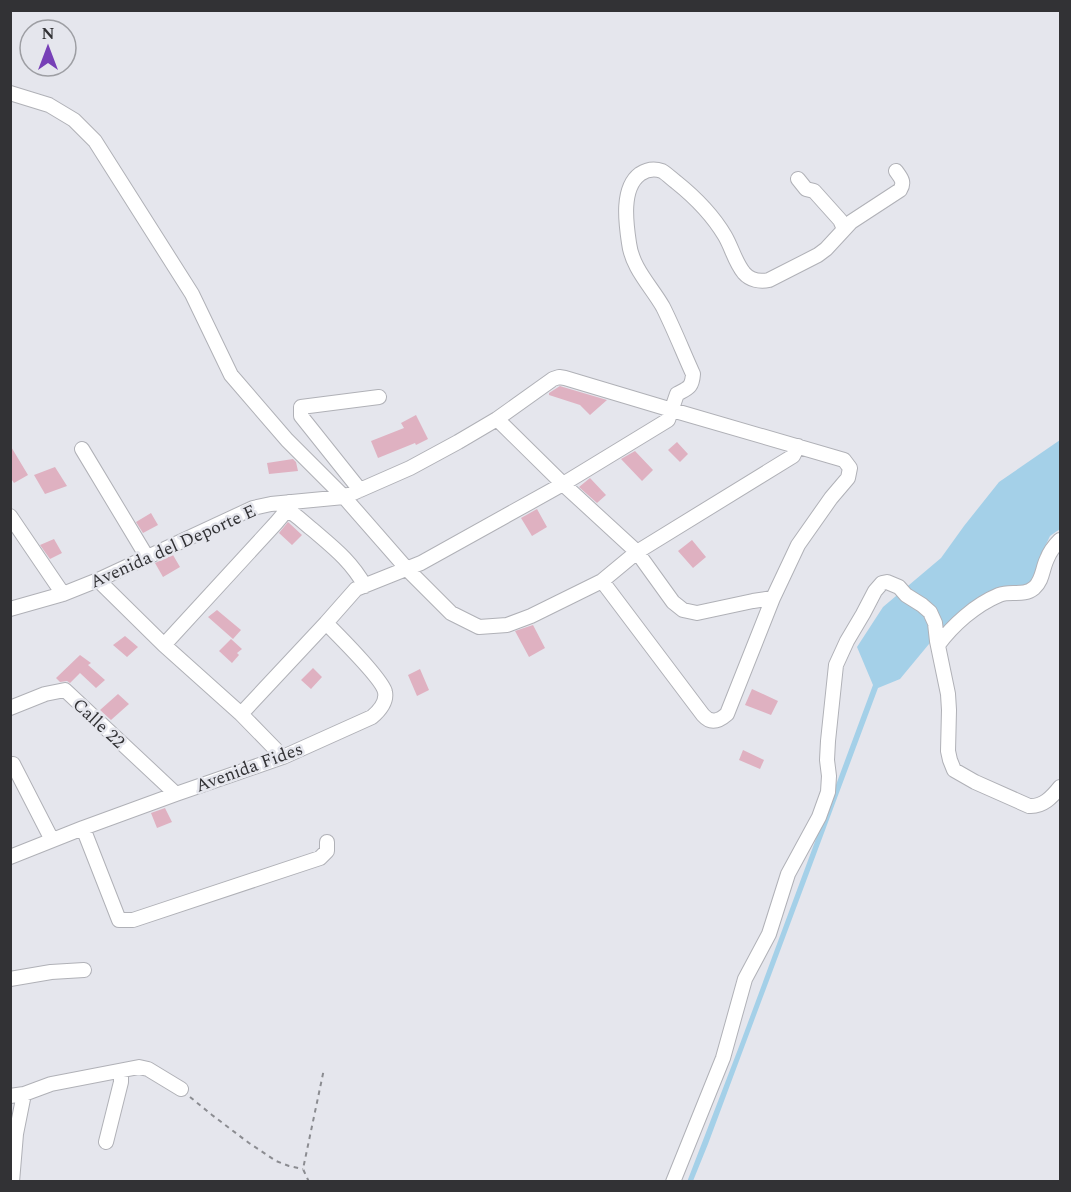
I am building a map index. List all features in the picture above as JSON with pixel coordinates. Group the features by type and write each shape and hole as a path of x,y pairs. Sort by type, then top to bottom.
{"street":[{"path":"10,93 49,105 74,120 95,141 192,294 231,375 287,440 344,497 407,569 452,613 479,627 507,625 531,616 602,581 637,552 793,456 798,446"},
{"path":"241,714 356,589 421,563 563,484 668,420 677,394 688,388 693,374 663,308 631,255 625,216 632,184 637,176 645,171 663,172 697,199 711,214 746,275 762,281 769,280 807,262 826,249 851,222 900,190 903,182 896,171"},
{"path":"798,179 807,189 814,191 840,220 844,229"},
{"name":"Avenida del Deporte E","path":"10,609 63,594 98,580 254,508 271,504 288,506 344,497 411,468 497,419 559,377 672,410"},
{"path":"360,490 301,416 301,407 379,397"},
{"path":"602,581 706,718 713,721 720,720 727,714 773,598 798,545 850,473 850,468 844,460 672,410"},
{"path":"497,419 637,552 673,602 683,610 696,613 773,598"},
{"path":"82,449 147,557"},
{"path":"164,645 276,523 288,506 294,514 344,557 357,571 365,586"},
{"path":"10,516 63,594"},
{"path":"938,645 951,629 975,609 999,595 1026,593 1033,589 1042,576 1046,560 1060,540"},
{"path":"98,580 164,645 241,714 283,757"},
{"path":"674,1182 723,1058 745,979 769,934 788,874 819,817 828,792 828,741 836,665 875,591 882,583 887,582 899,587 930,612 935,623 949,710 948,752 954,770 1029,806 1042,804 1060,787"},
{"name":"Avenida Fides","path":"10,857 83,828 283,757 372,717 384,702 385,690 326,623"},
{"name":"Calle 22","path":"10,708 45,694 65,690 176,794"},
{"path":"13,764 52,840"},
{"path":"83,828 119,920 126,921 320,858 327,851 327,842"},
{"path":"10,979 18,976 84,970"},
{"path":"12,1182 17,1095 51,1084 139,1067 148,1069 181,1089"},
{"path":"106,1142 121,1082 121,1071"}],"path":[{"path":"309,1182 303,1169 324,1069"},
{"path":"181,1089 212,1115 276,1161 303,1169"}],"water":[{"path":"1060,440 1060,529 1050,536 1040,557 1037,577 1026,589 962,612 929,644 900,679 878,688 708,1144 693,1181 687,1182 873,685 857,647 883,607 941,558 999,482"}],"building":[{"path":"560,386 607,400 590,415 580,405 549,395"},
{"path":"416,415 428,439 378,458 371,441 404,428 401,423"},
{"path":"677,442 688,454 680,462 668,450"},
{"path":"10,445 28,475 14,483 10,477"},
{"path":"635,451 653,470 642,481 621,459"},
{"path":"293,459 298,471 269,474 267,463"},
{"path":"55,467 67,486 45,494 34,475"},
{"path":"590,478 606,495 597,503 579,487"},
{"path":"537,509 547,527 532,536 521,518"},
{"path":"151,513 158,525 143,533 136,522"},
{"path":"288,522 302,535 292,545 279,533"},
{"path":"54,539 62,553 50,559 40,545"},
{"path":"692,540 706,557 693,568 678,551"},
{"path":"173,555 180,567 163,577 155,563"},
{"path":"217,610 241,630 233,639 208,617"},
{"path":"533,625 545,648 529,657 515,631"},
{"path":"125,636 138,647 127,657 113,645"},
{"path":"231,639 242,649 232,663 219,651"},
{"path":"80,655 91,663 88,665 105,680 96,688 80,673 70,683 60,682 56,678"},
{"path":"313,668 322,677 311,689 301,680"},
{"path":"420,669 429,690 417,696 408,675"},
{"path":"752,689 778,701 771,715 745,705"},
{"path":"118,694 129,704 111,720 100,710"},
{"path":"743,750 764,760 760,769 739,760"},
{"path":"165,808 172,822 157,828 151,813"}]}
